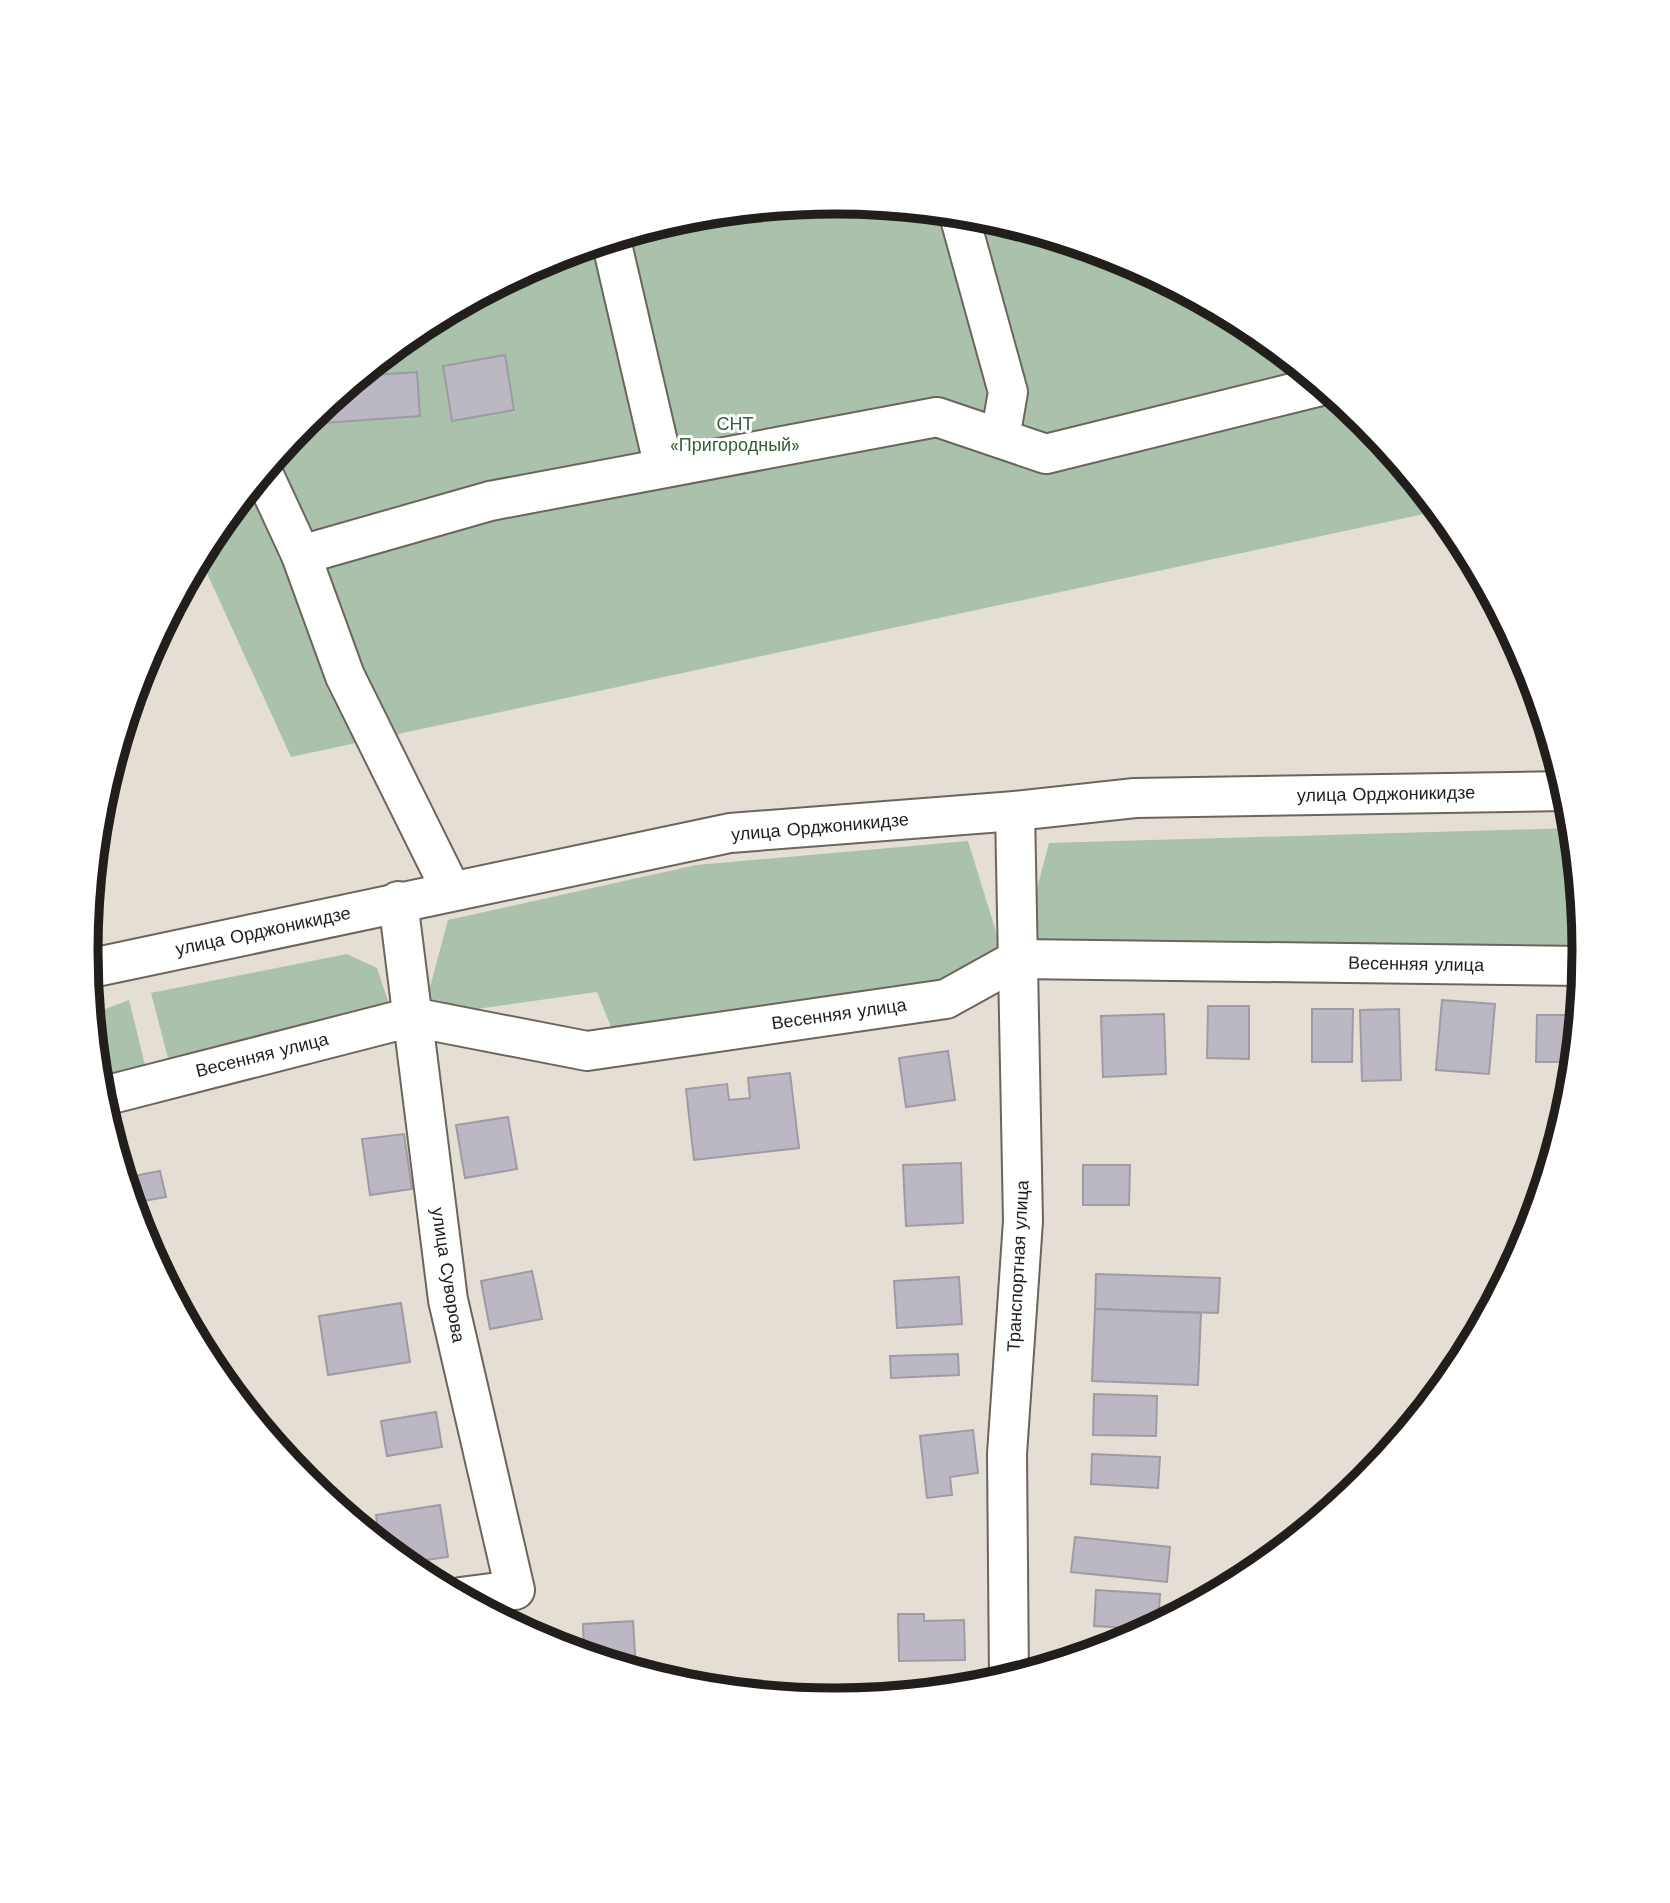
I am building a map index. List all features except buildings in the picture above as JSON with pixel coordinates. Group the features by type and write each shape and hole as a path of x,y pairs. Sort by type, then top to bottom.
{"street":[{"path":"962,226 1008,392 1000,438"},
{"path":"613,249 664,468"},
{"path":"300,555 490,501 937,417 1046,454 1311,389"},
{"path":"267,482 300,555 345,676 451,890"},
{"name":"улица Орджоникидзе","path":"99,967 398,901 730,833 1015,811 1135,798 1554,791"},
{"name":"Транспортная улица","path":"1009,1667 1006,1454 1023,1221 1015,811"},
{"name":"улица Суворова","path":"398,901 448,1300 515,1590 476,1595"},
{"name":"Весенняя улица","path":"112,1094 412,1017 587,1051 946,999 1018,959 1571,966"}],"green space":[{"name":"СНТ «Пригородный»","path":"787,216 883,216 979,229 1026,240 1117,271 1204,313 1284,367 1356,430 1427,513 291,757 205,569 250,503 314,430 349,397 386,367 467,313 553,271 598,254 691,229"},
{"path":"1561,828 1566,855 1572,952 1037,948 1036,892 1049,843"},
{"path":"968,841 1001,948 945,984 613,1032 597,992 456,1012 427,998 448,920 696,865"},
{"path":"347,954 377,968 389,1004 168,1058 151,993"},
{"path":"129,1000 146,1069 109,1079 101,1011"}]}
